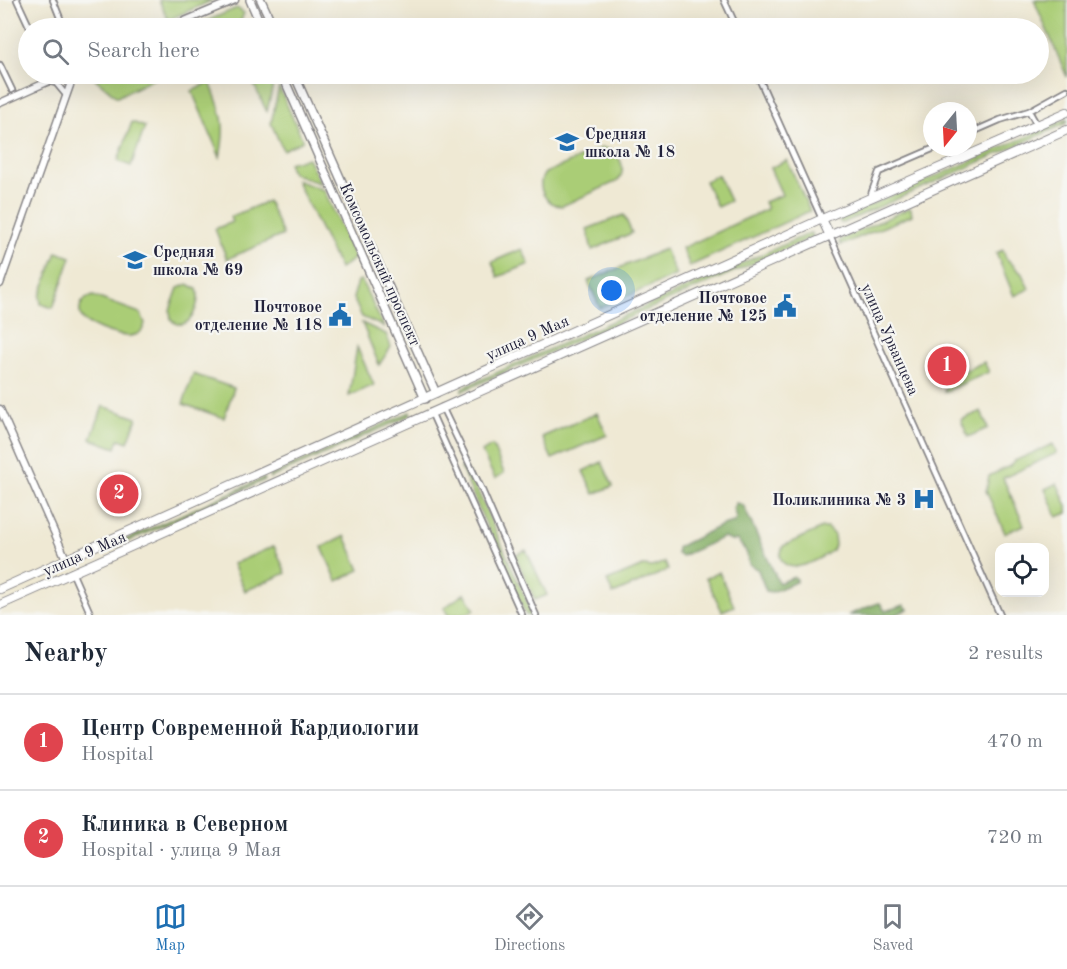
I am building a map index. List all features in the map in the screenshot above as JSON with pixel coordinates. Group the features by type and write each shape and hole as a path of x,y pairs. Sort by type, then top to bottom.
{"main road":[{"path":"250,0 258,18"},
{"path":"261,0 269,18"},
{"name":"Комсомольский проспект","path":"287,84 431,412"},
{"name":"Комсомольский проспект","path":"298,84 442,407"},
{"name":"улица 9 Мая","path":"0,589 822,219 1067,112"},
{"name":"улица 9 Мая","path":"0,605 1067,130"},
{"path":"323,165 333,161"},
{"name":"улица Урванцева","path":"822,219 830,236"},
{"path":"66,559 72,573"}],"street":[{"path":"17,0 25,18"},
{"path":"53,0 60,18"},
{"path":"724,0 732,18"},
{"path":"191,18 230,1"},
{"path":"0,65 12,90"},
{"path":"0,103 39,84"},
{"path":"57,84 66,95"},
{"path":"0,285 70,84"},
{"name":"улица Урванцева","path":"761,84 822,219"},
{"path":"977,130 1029,111 1067,90"},
{"path":"1029,111 1037,125"},
{"path":"869,199 879,172 923,153"},
{"name":"улица Урванцева","path":"830,236 1000,615"},
{"name":"Комсомольский проспект","path":"442,407 468,460 536,615"},
{"path":"0,409 66,559"},
{"name":"Комсомольский проспект","path":"431,412 522,615"},
{"path":"456,465 468,460"},
{"path":"72,573 91,615"}],"green space":[{"path":"159,0 213,0 172,18 167,18"},
{"path":"1034,0 1067,0 1067,77 1049,35 1049,18 1042,18"},
{"path":"237,8 244,13 242,18 214,18"},
{"path":"102,84 143,84 117,97"},
{"path":"211,84 222,118 223,135 220,157 192,91"},
{"path":"254,84 273,85 267,112"},
{"path":"279,87 303,141 283,150 271,123"},
{"path":"1067,119 1067,123 843,223 839,221 843,217"},
{"path":"132,122 145,127 131,166 118,161"},
{"path":"602,148 613,152 620,160 622,170 618,181 562,206 547,199 543,194 541,184 545,173"},
{"path":"308,158 321,184 292,173 288,163"},
{"path":"787,160 810,211 690,266 682,248 767,209 764,202 782,195 770,168"},
{"path":"718,175 730,201 717,207 705,181"},
{"path":"296,180 324,190 355,258 340,269"},
{"path":"268,201 283,235 227,259 215,229 232,222 230,217"},
{"path":"909,208 912,215 841,245 839,242 841,239"},
{"path":"624,215 632,233 592,250 587,229"},
{"path":"810,233 813,237 462,391 462,388"},
{"path":"522,249 529,264 498,277 492,262"},
{"path":"665,249 676,275 600,308 588,281"},
{"path":"1003,250 1006,258 1022,274 1029,289 1014,296 996,253"},
{"path":"57,252 71,257 53,308 41,304 40,296"},
{"path":"361,280 384,327 362,317 353,298 358,281"},
{"path":"188,284 197,289 198,302 193,316 183,324 177,324 171,320 170,310 178,288"},
{"path":"93,296 140,313 145,323 142,331 136,335 118,335 84,321 80,313 82,302"},
{"path":"362,323 386,334 391,347 379,365"},
{"path":"357,347 374,385 349,396"},
{"path":"984,362 989,372 944,392 948,378"},
{"path":"193,374 234,388 224,418 183,404"},
{"path":"103,406 137,418 128,442 119,439 116,448 91,439"},
{"path":"981,411 988,428 968,437 961,420"},
{"path":"410,412 411,415 270,478 269,476"},
{"path":"597,413 607,435 552,459 542,437"},
{"path":"1053,444 1057,453 1003,478 1024,525 1005,533 986,491 989,476 1010,466 1014,461"},
{"path":"493,446 504,473 495,479 482,452"},
{"path":"602,462 613,486 594,494 583,471"},
{"path":"464,467 475,485 533,615 526,615 461,468"},
{"path":"264,478 265,480 88,559 86,557"},
{"path":"1057,483 1067,506 1067,513 1057,517 1045,489"},
{"path":"736,503 743,505 779,583 794,577 797,579 796,582 772,592 766,591 758,570 749,564 746,551 737,540 731,541 724,537 682,556 677,554 677,548 680,546 722,525 734,522 736,518 733,508"},
{"path":"822,528 827,528 834,535 833,550 804,565 796,567 783,563 780,556 783,546"},
{"path":"345,536 360,570 337,581 322,547"},
{"path":"274,546 286,573 245,591 233,564"},
{"path":"526,550 547,595 535,600 515,555"},
{"path":"665,562 668,570 613,594 607,581 643,566 652,567"},
{"path":"719,572 734,606 722,611 706,578"},
{"path":"465,593 475,610 463,615 448,615 444,608"},
{"path":"878,603 885,611 904,605 908,609 895,615 848,615"}],"place":[{"name":"Средняя школа № 18","path":"567,142"},
{"name":"Средняя школа № 69","path":"135,260"},
{"name":"Почтовое отделение № 125","path":"785,306"},
{"name":"Почтовое отделение № 118","path":"340,315"},
{"name":"Центр Современной Кардиологии","path":"947,366"},
{"name":"Клиника в Северном","path":"119,494"},
{"name":"Поликлиника № 3","path":"924,499"}]}
